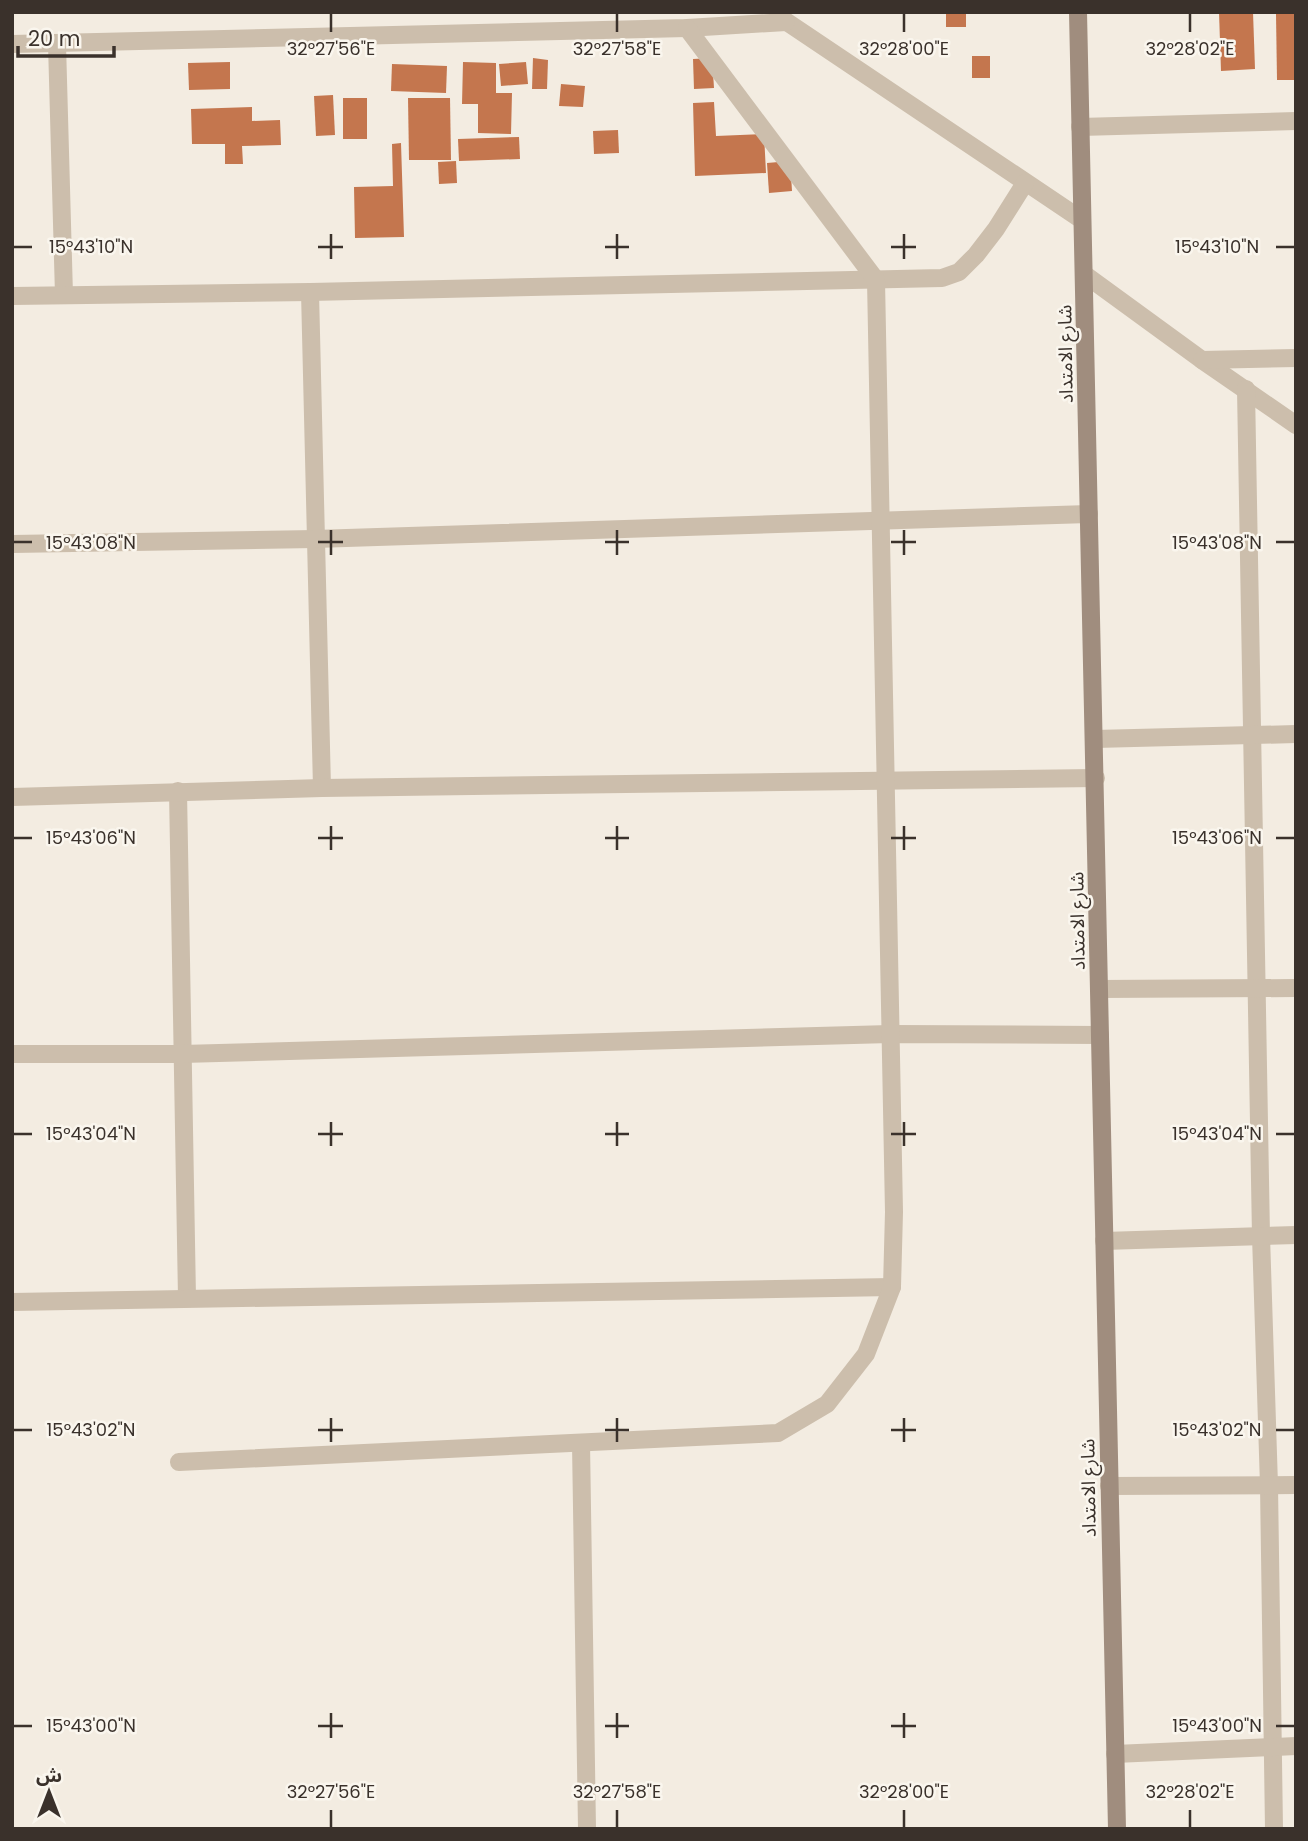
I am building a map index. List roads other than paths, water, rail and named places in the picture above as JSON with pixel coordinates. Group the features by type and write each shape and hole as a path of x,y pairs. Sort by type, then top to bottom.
{"street":[{"name":"شارع الامتداد","path":"1078,12 1117,1829"},
{"path":"12,44 687,28 779,17 1082,220"},
{"path":"179,1462 778,1433 827,1404 866,1354 892,1287 894,1212 876,281 687,28"},
{"path":"57,44 64,295"},
{"path":"1080,127 1296,121"},
{"path":"12,296 942,278 959,272 976,255 1026,183"},
{"path":"1084,274 1296,425"},
{"path":"310,292 322,788"},
{"path":"1202,360 1296,358"},
{"path":"1246,389 1274,1829"},
{"path":"12,544 315,539 1089,514"},
{"path":"1094,739 1296,734"},
{"path":"12,797 322,788 1096,778"},
{"path":"178,791 187,1298"},
{"path":"1099,989 1296,988"},
{"path":"12,1054 182,1054 890,1034 1100,1035"},
{"path":"1104,1241 1296,1236"},
{"path":"12,1302 892,1287"},
{"path":"581,1443 587,1829"},
{"path":"1110,1486 1296,1485"},
{"path":"1115,1754 1296,1746"}]}
